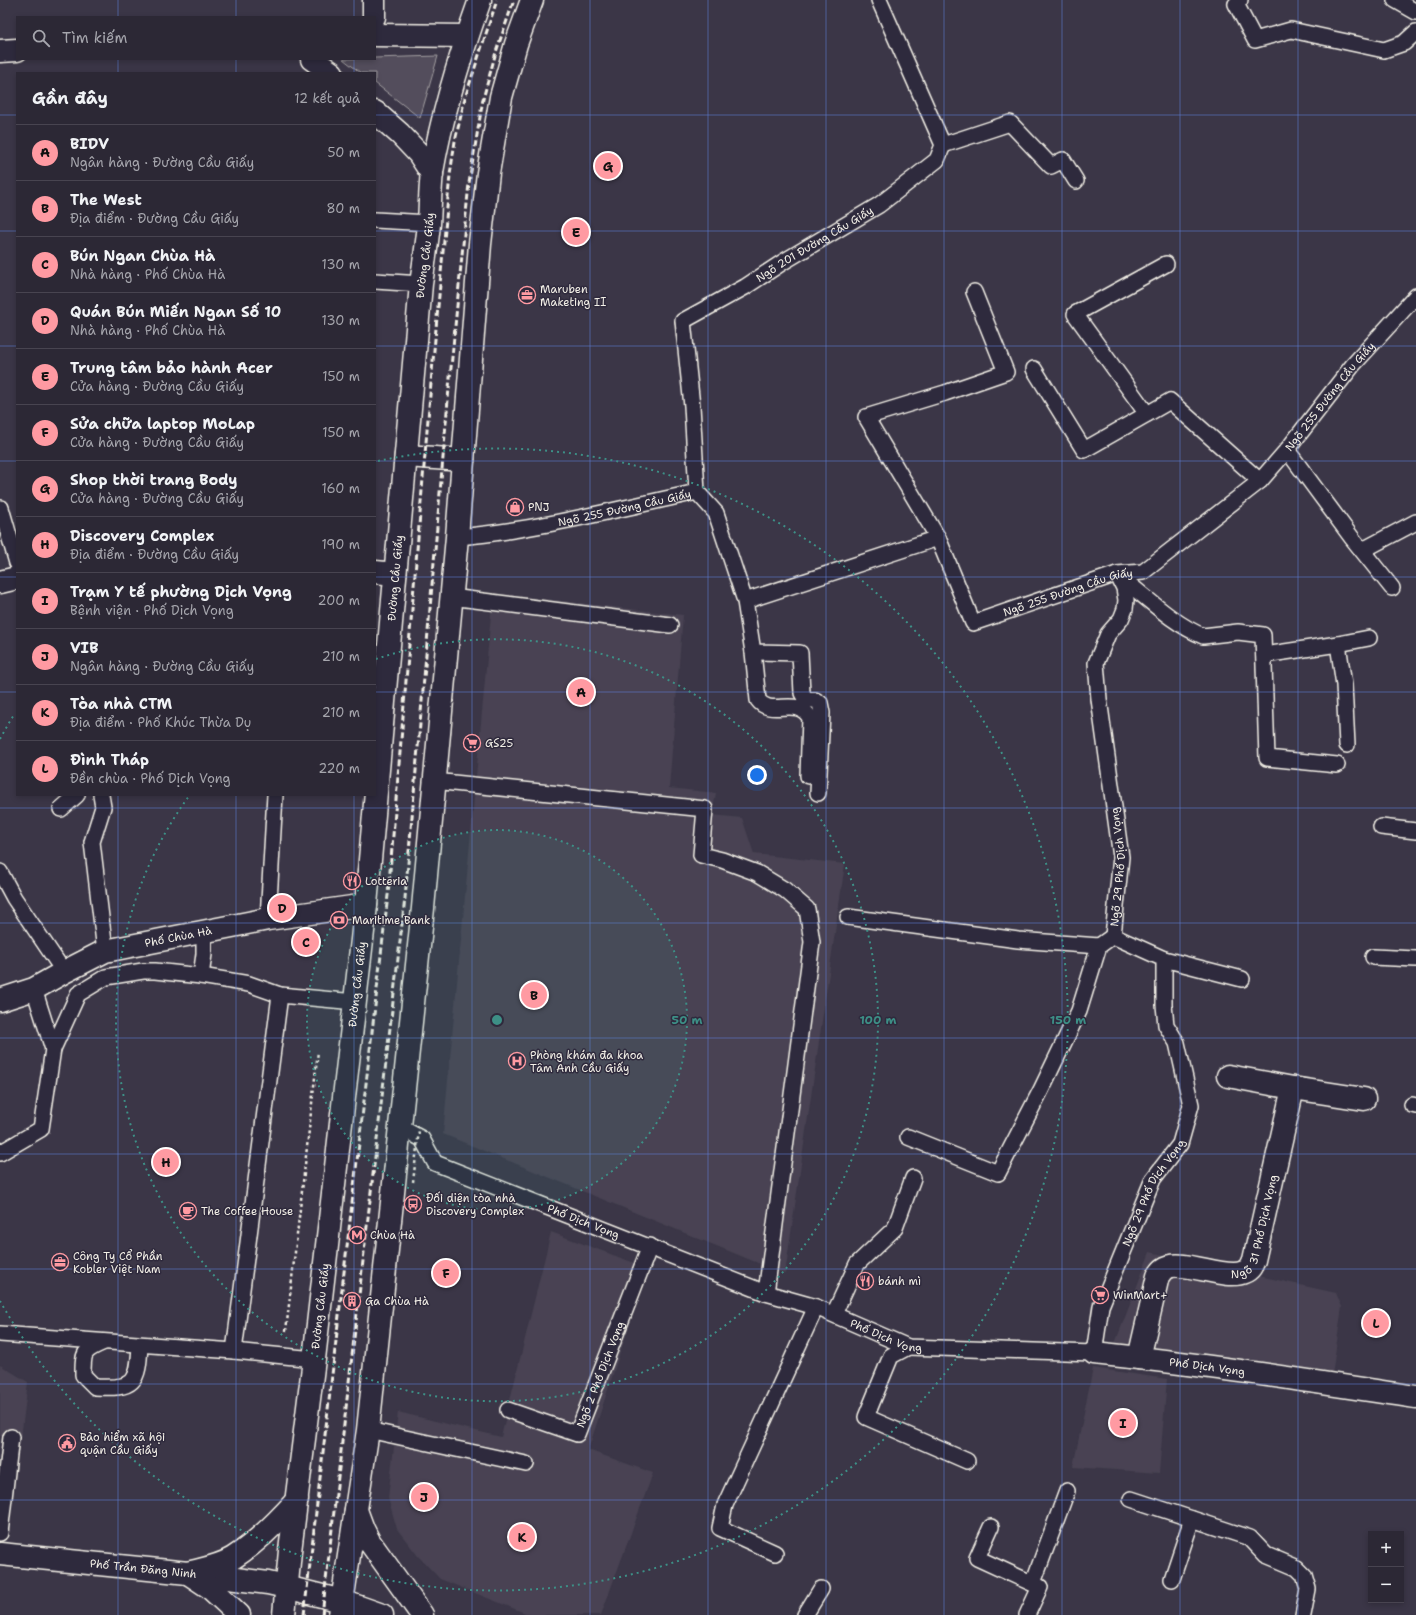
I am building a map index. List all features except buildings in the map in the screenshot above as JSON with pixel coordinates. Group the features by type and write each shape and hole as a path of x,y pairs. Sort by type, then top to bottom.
{"main road":[{"path":"374,0 374,16"},
{"name":"Đường Cầu Giấy","path":"376,730 385,573 406,456 421,284 429,224 432,174 440,132 467,36 480,0"},
{"path":"341,1608 368,1430 410,1129 423,908 457,537 480,244 488,173 501,97 516,44 532,0"},
{"path":"376,35 467,36"},
{"path":"0,51 16,50"},
{"path":"313,60 331,72"},
{"path":"376,113 400,134 419,154 432,174"},
{"path":"406,456 462,460"},
{"path":"0,582 16,578"},
{"name":"Đường Cầu Giấy","path":"284,1615 286,1586 314,1359 366,905 372,796"},
{"name":"Phố Chùa Hà","path":"0,1000 34,989 105,951 268,919 366,905"},
{"path":"1228,1076 1364,1099"},
{"name":"Ngõ 31 Phố Dịch Vọng","path":"1139,1358 1158,1276 1165,1268 1177,1265 1234,1274 1244,1272 1249,1269 1254,1260 1293,1088"},
{"name":"Phố Dịch Vọng","path":"1094,1353 1318,1382 1416,1397"},
{"path":"188,1573 232,1559 278,1521 297,1500"},
{"path":"356,1510 362,1530 422,1615"},
{"name":"Phố Trần Đăng Ninh","path":"0,1554 188,1573 286,1586 341,1608 382,1615"},
{"path":"188,1573 209,1587 239,1615"}],"lane":[{"path":"879,0 943,145 1010,123 1051,166 1063,160 1076,181"},
{"path":"1240,0 1236,4 1255,40 1291,30 1384,50 1404,43 1416,32"},
{"path":"1394,0 1416,12"},
{"name":"Ngõ 201 Đường Cầu Giấy","path":"697,492 692,406 683,321 745,287 783,262 879,205 937,160 943,145"},
{"path":"376,220 429,224"},
{"path":"1147,414 1075,314 1166,264"},
{"path":"376,281 421,284"},
{"path":"745,601 938,538 866,417 945,393 1006,372 974,292"},
{"name":"Ngõ 255 Đường Cầu Giấy","path":"938,538 973,623 1117,574 1143,572 1260,481 1287,450 1353,365 1416,296"},
{"path":"1034,368 1084,450 1170,401 1260,481"},
{"path":"1287,450 1352,538 1392,588"},
{"name":"Ngõ 255 Đường Cầu Giấy","path":"457,537 479,535 556,522 697,492 716,513 745,601 758,700 766,707 801,708 806,711 810,718 813,792 822,713 820,703 815,700 806,700 802,693 800,653 752,652"},
{"path":"0,508 16,560"},
{"path":"1363,550 1416,522"},
{"path":"1117,574 1180,624 1198,634 1204,636 1238,632 1263,635 1267,758 1337,765"},
{"name":"Ngõ 29 Phố Dịch Vọng","path":"1094,1353 1101,1306 1153,1179 1180,1144 1191,1105 1177,1043 1166,1025 1164,1005 1164,959 1113,936 1121,857 1099,699 1096,663 1108,634 1121,619 1125,609 1126,600 1124,588 1117,574"},
{"path":"451,597 670,625"},
{"path":"1264,655 1369,638"},
{"path":"1338,644 1344,685 1347,745"},
{"path":"434,782 706,809 701,855 722,860 756,873 785,890 807,909 812,942 766,1293"},
{"path":"61,809 76,796"},
{"path":"101,796 103,807 92,842 105,951"},
{"path":"268,919 275,796"},
{"path":"1381,827 1416,831"},
{"path":"0,872 14,898 64,972"},
{"path":"848,917 1018,940 1099,946"},
{"path":"202,976 204,931"},
{"path":"908,1137 998,1173 1042,1090 1080,1011 1099,946 1113,936"},
{"path":"1373,958 1416,959"},
{"path":"1164,959 1242,979"},
{"path":"0,1153 41,1129 53,1049 78,994 106,977 143,970 202,976 249,984 280,995 355,1002"},
{"path":"34,989 53,1049"},
{"path":"234,1351 280,995"},
{"name":"Phố Dịch Vọng","path":"410,1129 422,1139 435,1163 650,1246 766,1293 816,1307 834,1314 908,1347 1094,1353"},
{"path":"834,1314 857,1264 895,1228 912,1178"},
{"name":"Ngõ 2 Phố Dịch Vọng","path":"508,1410 577,1434 650,1246"},
{"path":"775,1553 720,1528 725,1506 816,1307"},
{"path":"0,1334 234,1351 314,1359"},
{"path":"104,1342 89,1349 83,1358 83,1375 95,1386 117,1388 127,1386 134,1380 140,1363 140,1345"},
{"path":"908,1347 891,1356 866,1417 967,1461"},
{"path":"368,1430 526,1464"},
{"path":"0,1533 11,1437"},
{"path":"1033,1583 1066,1491"},
{"path":"1131,1499 1250,1538 1266,1555 1297,1568 1304,1574 1308,1590 1303,1615"},
{"path":"1172,1579 1192,1519"},
{"path":"991,1527 977,1558 1040,1587 1027,1615"},
{"path":"804,1615 821,1589"}],"path":[{"path":"286,1331 318,1051"},
{"path":"410,1129 414,1182"}],"shaded area":[{"path":"438,56 420,118 376,84 376,72 360,72 344,60 376,60 376,58"},
{"path":"493,593 683,615 669,788 716,793 712,815 742,818 754,854 845,864 785,1274 443,1134"},
{"path":"551,1232 648,1268 588,1450 653,1473 601,1615 530,1615 440,1579 418,1556 397,1529 388,1498 398,1412 501,1437"},
{"path":"1150,1252 1336,1293 1342,1307 1332,1375 1114,1346"},
{"path":"0,1365 28,1382 21,1438 0,1436"},
{"path":"1093,1368 1167,1379 1159,1473 1073,1467"}],"railway":[{"path":"304,1615 388,895 450,175 455,141 465,98 497,0"},
{"path":"322,1615 405,898 449,388 469,183 483,99 496,52 514,0"}],"place":[{"name":"Shop thời trang Body","path":"608,166"},
{"name":"Trung tâm bảo hành Acer","path":"576,232"},
{"name":"Maruben Maketing II","path":"527,295"},
{"name":"PNJ","path":"515,507"},
{"name":"BIDV","path":"581,692"},
{"name":"GS25","path":"472,743"},
{"name":"Lotteria","path":"352,881"},
{"name":"Quán Bún Miến Ngan Số 10","path":"282,908"},
{"name":"Maritime Bank","path":"339,920"},
{"name":"Bún Ngan Chùa Hà","path":"306,942"},
{"name":"The West","path":"534,995"},
{"name":"Phòng khám đa khoa Tâm Anh Cầu Giấy","path":"517,1061"},
{"name":"Discovery Complex","path":"166,1162"},
{"name":"Đối diện tòa nhà Discovery Complex","path":"413,1204"},
{"name":"The Coffee House","path":"188,1211"},
{"name":"Chùa Hà","path":"357,1235"},
{"name":"Công Ty Cổ Phần Kobler Việt Nam","path":"60,1262"},
{"name":"Sửa chữa laptop MoLap","path":"446,1273"},
{"name":"bánh mì","path":"865,1281"},
{"name":"WinMart+","path":"1100,1295"},
{"name":"Ga Chùa Hà","path":"352,1301"},
{"name":"Đình Tháp","path":"1376,1323"},
{"name":"Trạm Y tế phường Dịch Vọng","path":"1123,1423"},
{"name":"Bảo hiểm xã hội quận Cầu Giấy","path":"67,1443"},
{"name":"VIB","path":"424,1497"},
{"name":"Tòa nhà CTM","path":"522,1537"}]}
